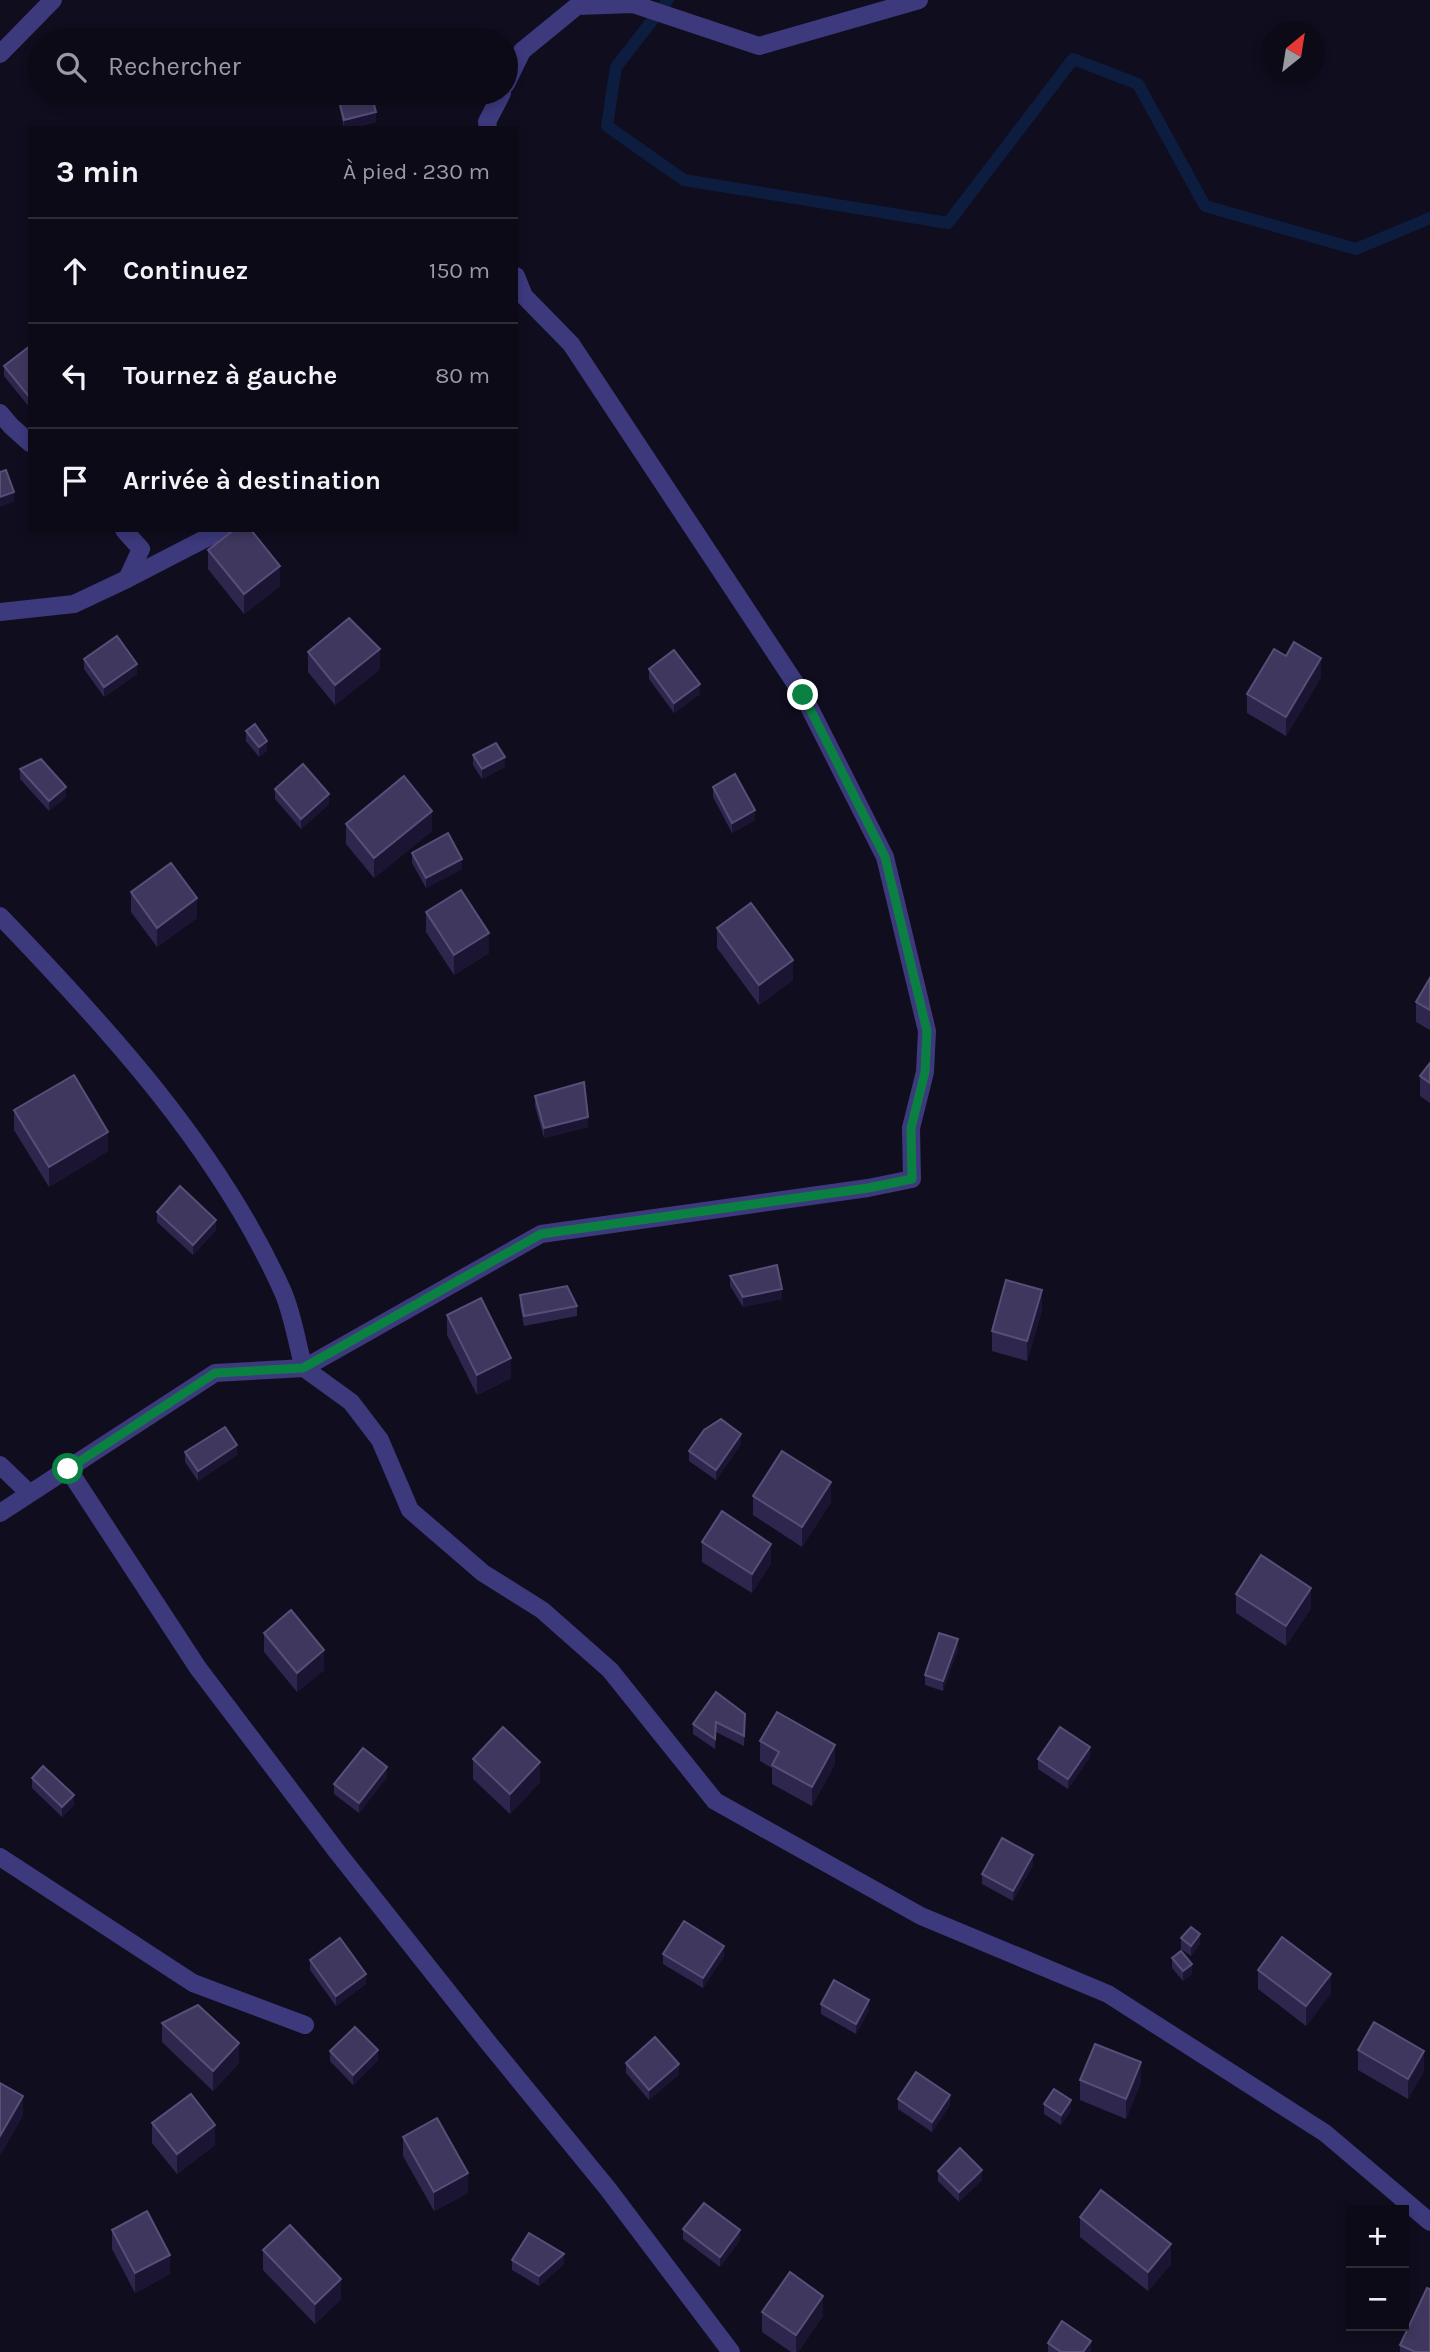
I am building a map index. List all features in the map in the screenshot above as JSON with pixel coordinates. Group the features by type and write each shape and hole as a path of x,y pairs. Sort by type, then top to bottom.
{"street":[{"path":"0,54 53,0"},
{"path":"518,59 522,51 577,6 633,4 759,46 919,0"},
{"path":"488,126 496,105"},
{"path":"0,1513 215,1373 303,1368 541,1234 868,1188 912,1179 911,1128 925,1072 927,1031 885,857 796,683 571,344 520,300"},
{"path":"0,412 28,441"},
{"path":"126,532 141,550 127,579"},
{"path":"0,612 74,604 218,532"},
{"path":"0,916 89,1009 174,1113 244,1216 284,1294 303,1368 351,1402 380,1440 410,1510 483,1573 542,1610 610,1670 715,1801 921,1916 1108,1994 1325,2133 1430,2222"},
{"path":"0,1465 29,1493"},
{"path":"68,1469 198,1668 371,1895 608,2189 731,2352"},
{"path":"0,1857 193,1983 305,2025"}],"building":[{"path":"340,105 374,105 376,112 344,120"},
{"path":"28,348 28,396 4,366"},
{"path":"6,470 14,492 0,497 0,472"},
{"path":"231,532 253,532 280,566 244,594 208,550"},
{"path":"349,618 380,649 335,685 308,652"},
{"path":"117,636 137,664 104,687 84,659"},
{"path":"1294,642 1321,658 1286,717 1247,694 1274,649 1286,656"},
{"path":"674,650 700,684 674,703 649,669"},
{"path":"255,724 267,741 259,747 246,731"},
{"path":"496,743 505,757 482,769 473,755"},
{"path":"41,759 66,787 49,801 20,769"},
{"path":"303,764 329,794 301,819 275,789"},
{"path":"735,774 755,810 732,823 713,787"},
{"path":"404,776 432,811 374,858 346,824"},
{"path":"448,833 462,859 426,878 412,853"},
{"path":"171,863 197,898 157,928 131,892"},
{"path":"461,890 489,933 454,955 426,912"},
{"path":"751,903 793,960 759,985 717,928"},
{"path":"1430,978 1430,1010 1416,1002"},
{"path":"1430,1063 1430,1083 1420,1076"},
{"path":"74,1075 108,1132 49,1167 14,1110"},
{"path":"584,1082 588,1117 544,1128 535,1096"},
{"path":"180,1186 216,1220 193,1245 157,1212"},
{"path":"777,1265 782,1289 743,1297 730,1276"},
{"path":"1006,1280 1042,1290 1027,1341 992,1331"},
{"path":"567,1286 577,1306 524,1316 520,1295"},
{"path":"481,1298 511,1358 477,1375 447,1315"},
{"path":"721,1419 741,1434 716,1470 689,1451 704,1430"},
{"path":"225,1427 237,1445 198,1471 185,1452"},
{"path":"782,1451 831,1482 802,1527 753,1496"},
{"path":"722,1511 771,1544 752,1574 702,1542"},
{"path":"1261,1555 1311,1588 1286,1626 1236,1594"},
{"path":"291,1610 324,1650 297,1673 264,1633"},
{"path":"939,1633 958,1639 943,1681 925,1675"},
{"path":"716,1692 745,1714 744,1736 716,1722 715,1739 693,1724"},
{"path":"777,1712 835,1745 812,1787 772,1765 779,1752 760,1741"},
{"path":"503,1727 540,1762 510,1794 473,1759"},
{"path":"1060,1727 1090,1747 1068,1779 1038,1759"},
{"path":"363,1748 387,1767 359,1803 334,1784"},
{"path":"43,1766 74,1795 62,1807 32,1778"},
{"path":"1002,1838 1033,1855 1013,1891 982,1874"},
{"path":"684,1921 724,1946 703,1978 663,1954"},
{"path":"1191,1927 1200,1934 1191,1946 1181,1938"},
{"path":"1282,1937 1331,1974 1306,2006 1258,1970"},
{"path":"340,1938 366,1974 336,1996 310,1960"},
{"path":"1181,1951 1192,1964 1183,1971 1172,1958"},
{"path":"834,1980 869,2000 856,2024 821,2004"},
{"path":"198,2005 239,2043 213,2071 162,2023"},
{"path":"1374,2022 1424,2051 1408,2079 1358,2050"},
{"path":"355,2027 378,2050 353,2075 330,2051"},
{"path":"655,2037 679,2064 649,2090 626,2063"},
{"path":"1095,2044 1141,2062 1126,2099 1080,2080"},
{"path":"916,2072 950,2095 932,2122 898,2099"},
{"path":"0,2083 23,2096 0,2136"},
{"path":"1054,2089 1071,2100 1061,2115 1044,2104"},
{"path":"191,2094 215,2125 177,2154 152,2123"},
{"path":"437,2118 468,2173 434,2192 403,2137"},
{"path":"960,2148 982,2170 959,2192 938,2171"},
{"path":"1101,2190 1171,2244 1148,2272 1080,2217"},
{"path":"704,2203 740,2230 720,2257 683,2229"},
{"path":"147,2211 170,2255 135,2273 112,2230"},
{"path":"290,2225 341,2279 315,2304 263,2250"},
{"path":"529,2233 564,2254 539,2276 512,2260"},
{"path":"790,2272 823,2296 796,2335 762,2312"},
{"path":"1427,2288 1430,2289 1430,2352 1415,2352 1400,2345 1409,2331"},
{"path":"1062,2321 1091,2341 1083,2352 1061,2352 1048,2343"}],"waterway":[{"path":"668,0 616,67 607,126 684,180 948,223 1073,59 1138,84 1205,206 1356,249 1430,218"}],"route":[{"path":"68,1469 215,1373 303,1368 541,1234 868,1188 912,1179 911,1128 925,1072 927,1031 885,857 803,695"}]}
